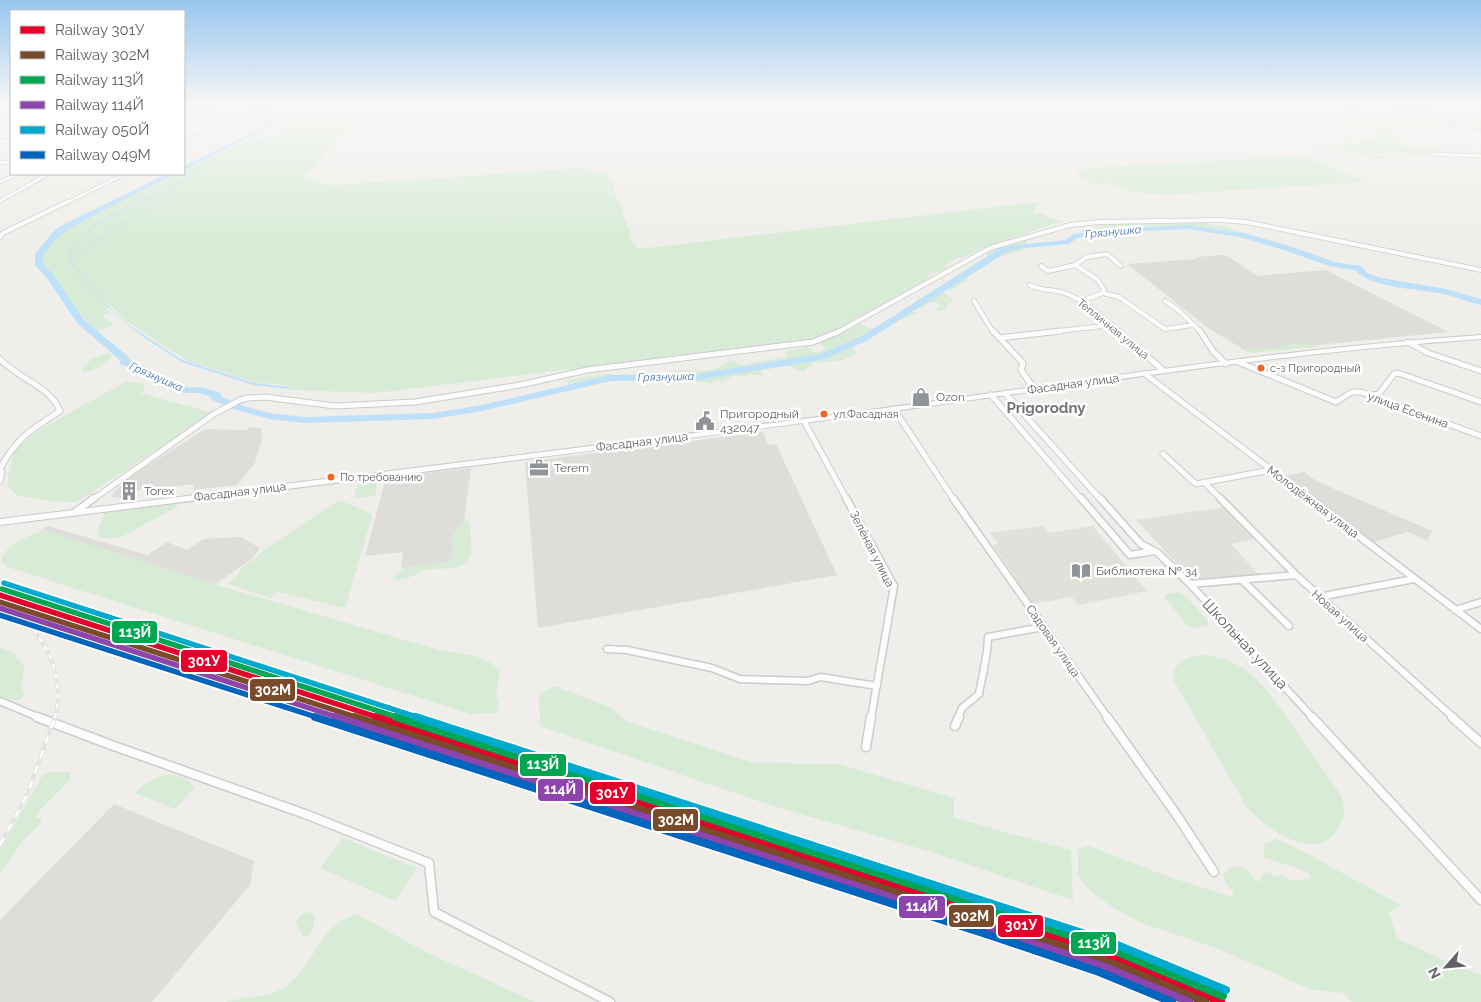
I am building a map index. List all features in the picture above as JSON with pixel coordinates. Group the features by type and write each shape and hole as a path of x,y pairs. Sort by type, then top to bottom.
{"main road":[{"name":"Фасадная улица","path":"0,522 804,421 1164,371 1408,342 1481,337"}],"street":[{"path":"1431,154 1481,156"},
{"path":"0,182 16,175"},
{"path":"0,201 46,175"},
{"path":"1,235 122,175"},
{"path":"75,512 214,414 240,400 265,397 335,406 415,402 520,385 587,370 813,342 836,333 990,248 1070,225 1100,222 1220,220 1246,222 1481,270"},
{"path":"1042,266 1048,271 1075,265 1087,258 1107,254 1121,266"},
{"path":"1075,265 1098,280 1104,290 1103,293"},
{"name":"Тепличная улица","path":"1030,284 1034,288 1061,292 1081,301 1112,325 1164,371"},
{"path":"1081,301 1103,293 1119,297 1165,329 1193,325"},
{"path":"974,301 985,314 987,322 999,338 1023,363 1021,370 1034,389"},
{"path":"1165,302 1177,309 1202,333 1214,351 1226,364"},
{"path":"999,338 1112,325"},
{"path":"1408,342 1428,353 1481,370"},
{"path":"0,359 51,396 60,410 26,432 11,449 0,469 2,472 0,481"},
{"name":"улица Есенина","path":"1238,362 1336,402 1352,392 1369,395 1481,436"},
{"path":"1369,395 1379,394 1394,374 1398,373 1481,402"},
{"name":"Молодёжная улица","path":"1145,374 1481,629"},
{"name":"Школьная улица","path":"1005,393 1141,544 1154,551 1190,584 1481,900"},
{"path":"991,395 1130,555 1154,551"},
{"name":"Садовая улица","path":"894,409 927,461 1176,814 1214,872"},
{"name":"Зелёная улица","path":"804,421 894,586 866,746"},
{"path":"1163,454 1196,484 1271,470"},
{"name":"Новая улица","path":"1205,483 1296,575 1481,743"},
{"path":"1190,584 1296,575"},
{"path":"1242,580 1289,626"},
{"path":"1320,597 1414,580"},
{"path":"1455,610 1481,602"},
{"path":"955,726 962,708 979,694 984,664 988,654 988,637 1043,628"},
{"path":"607,649 626,650 712,668 740,679 808,681 820,677 878,686"},
{"path":"0,701 62,728 212,783 305,814 429,863 434,912 610,1002"}],"shaded area":[{"path":"1221,255 1229,257 1257,276 1326,270 1448,332 1248,352 1208,328 1127,264 1198,259 1196,257"},
{"path":"250,427 261,428 262,440 255,463 237,485 193,490 194,484 125,492 121,498 110,497 128,478 205,429 246,430"},
{"path":"763,432 768,445 776,444 837,575 538,628 525,462"},
{"path":"471,468 464,521 449,564 401,569 403,552 365,556 386,478"},
{"path":"1304,472 1316,481 1432,531 1427,541 1408,532 1371,543 1285,476"},
{"path":"1224,507 1255,539 1231,544 1259,575 1194,582 1136,520"},
{"path":"48,526 147,555 167,542 187,550 204,539 241,537 260,548 252,559 206,590 34,536"},
{"path":"1044,526 1049,533 1093,526 1147,591 1078,605 1072,597 1033,604 993,545 998,544 990,533"},
{"path":"114,804 254,861 250,885 152,1002 0,1002 0,920"}],"green space":[{"path":"224,151 328,151 306,175 324,184 337,185 580,168 607,174 614,186 613,191 622,206 631,241 638,248 1038,202 1033,213 1045,214 1044,216 1062,221 980,249 963,258 959,257 944,266 948,267 946,269 927,276 930,278 929,280 915,286 846,326 818,339 373,393 293,390 280,388 288,386 311,388 254,382 188,361 126,321 111,306 106,308 110,313 102,316 114,325 96,331 64,295 43,263 41,256 60,232 66,228 174,175 185,175 185,170"},
{"path":"1342,151 1481,152 1481,155 1376,153 1389,159 1373,160 1359,154"},
{"path":"1304,156 1365,182 1163,195 1128,191 1110,183 1095,186 1078,177 1077,172 1091,168"},
{"path":"1206,222 1210,225 1229,227 1237,233 1170,226 1113,227 1088,231 1085,230 1105,226 1090,225 1072,228 1074,225 1095,223"},
{"path":"1024,240 1030,245 1021,251 1001,256 969,276 967,280 952,290 944,289 952,279 972,267 972,264 988,256 986,251 1008,242"},
{"path":"933,293 945,294 954,300 951,302 940,297 949,303 946,309 940,311 936,310 941,304 935,302 921,308 913,305 918,299"},
{"path":"910,311 918,313 893,322 891,326 877,332 877,334 873,334 870,339 864,339 856,343 853,349 856,353 843,360 814,363 803,372 787,365 761,370 763,376 749,374 745,377 733,376 723,382 718,379 711,384 692,380 677,383 671,381 664,383 660,381 670,376 669,372 682,370 706,371 718,368 733,360 740,365 786,357 786,351 809,347 814,352 821,352 825,349 821,344 822,341 860,323 872,330 898,314 909,313"},
{"path":"1289,344 1316,345 1317,347 1251,353 1245,349 1274,348"},
{"path":"110,353 112,356 106,362 90,371 82,371 81,369 93,358"},
{"path":"612,374 614,376 588,387 572,387 564,380"},
{"path":"125,382 145,384 144,390 140,393 213,413 77,502 59,502 18,496 8,487 8,476 15,449 44,427"},
{"path":"378,480 375,496 354,498 358,482"},
{"path":"339,500 370,513 372,516 345,608 278,592 271,598 228,584 242,570 240,569 264,550"},
{"path":"174,504 179,506 119,538 100,538 97,533 104,513"},
{"path":"467,520 470,523 471,552 465,564 452,568 422,571 402,580 392,578 406,568 450,560 453,552 451,538 462,522"},
{"path":"42,531 439,650 478,657 493,664 500,670 496,694 499,704 497,713 471,714 7,567 1,563 2,557 11,547 23,539"},
{"path":"1178,592 1186,596 1208,621 1208,625 1193,628 1188,626 1165,598 1166,594"},
{"path":"0,647 14,653 18,660 25,665 21,684 24,695 16,701 0,696"},
{"path":"1206,655 1222,658 1236,664 1258,681 1277,704 1339,792 1344,805 1344,813 1340,826 1331,838 1319,843 1306,844 1292,840 1266,825 1246,806 1173,679 1179,663 1195,656"},
{"path":"554,686 610,707 628,722 754,763 838,764 954,798 954,818 1071,850 1073,900 928,851 773,806 540,726 539,695"},
{"path":"49,772 70,772 70,780 41,809 35,818 40,818 42,822 25,838 0,874 0,850 42,776"},
{"path":"170,774 187,779 195,787 175,809 135,793 151,781"},
{"path":"343,838 417,868 395,901 320,868"},
{"path":"1276,839 1373,889 1401,906 1389,912 1397,938 1449,963 1481,975 1481,1002 1352,1002 1343,993 1312,990 1221,950 1142,923 1112,907 1092,893 1078,876 1078,849 1089,846 1172,878 1233,897 1233,891 1226,884 1223,875 1230,867 1239,867 1245,870 1256,881 1260,881 1261,874 1269,872 1275,876 1282,875 1291,881 1311,878 1310,874 1295,867 1264,858 1265,844"},
{"path":"311,912 315,916 312,932 308,937 303,936 296,923 297,920 300,916"},
{"path":"356,914 428,953 535,1002 225,1002 271,994 285,987 304,969 324,937 332,928"}],"waterway":[{"name":"Грязнушка","path":"185,168 219,151"},
{"path":"138,332 109,307 67,258 76,242 97,223 241,151"},
{"name":"Грязнушка","path":"170,175 65,227 56,234 38,256 39,265 49,275 81,322 126,360 124,362 144,370 151,378 165,380 189,391 200,390 217,395 216,398 240,408 270,416 305,420 433,416 482,408 610,378 698,377 822,357 863,339 1002,251 1015,247 1068,242 1076,236 1107,231 1187,227 1241,235 1290,249 1332,264 1358,268 1364,275 1380,280 1446,292 1481,302"},
{"path":"69,260 190,178"},
{"path":"136,331 182,361 254,384 288,388"}],"railway":[{"path":"3,603 30,626 48,653 54,668 57,684 58,700 55,718"},
{"path":"24,614 44,624 61,636"},
{"path":"0,845 27,795 55,717"}],"rail line":[{"name":"050Й","path":"4,583 1110,942 1226,990"},
{"name":"113Й","path":"2,589 1108,948 1223,996"},
{"name":"301У","path":"0,595 1001,919 1106,954 1221,1002"},
{"name":"302М","path":"0,602 999,925 1104,960 1205,1002"},
{"name":"114Й","path":"0,608 997,931 1102,966 1189,1002"},
{"name":"049М","path":"0,615 995,937 1099,972 1172,1002"}],"place":[{"name":"с-з Пригородный","path":"1261,368"},
{"name":"Ozon","path":"921,397"},
{"name":"ул.Фасадная","path":"824,414"},
{"name":"Пригородный 432047","path":"705,421"},
{"name":"Terem","path":"539,468"},
{"name":"По требованию","path":"331,477"},
{"name":"Torex","path":"129,491"},
{"name":"Библиотека № 34","path":"1081,571"}],"district":[{"name":"Prigorodny","path":"1046,408"}]}
